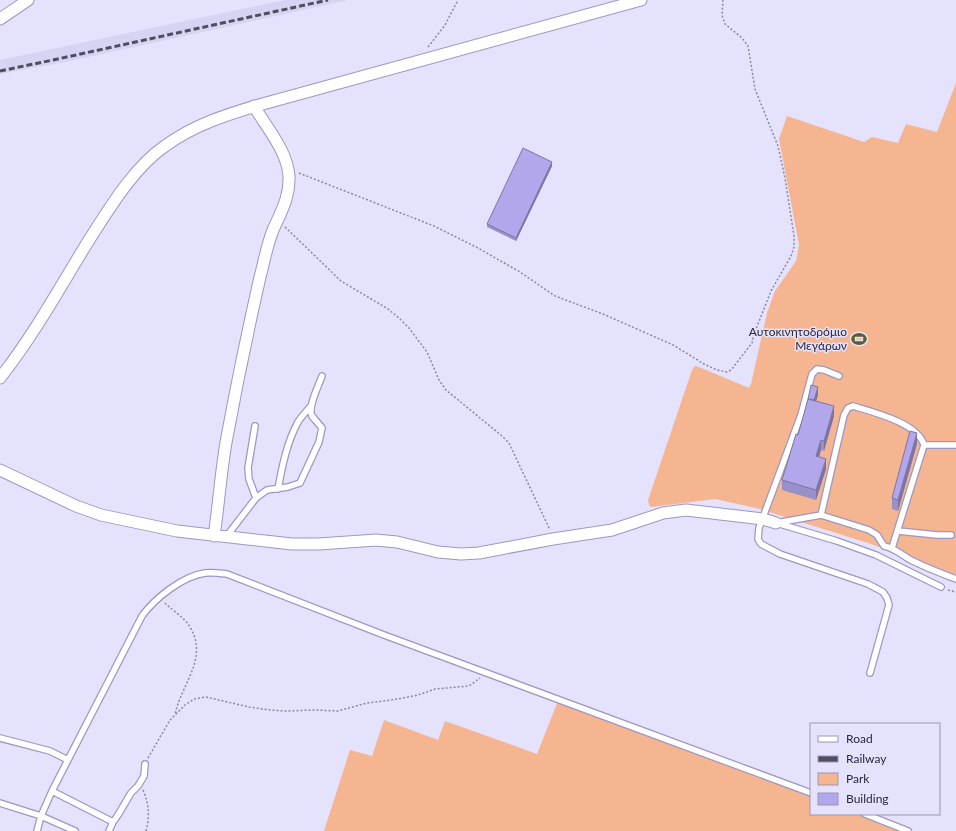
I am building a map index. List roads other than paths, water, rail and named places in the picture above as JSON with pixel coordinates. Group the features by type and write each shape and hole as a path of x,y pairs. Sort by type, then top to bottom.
{"street":[{"path":"0,19 28,0"},
{"path":"0,378 25,344 99,224 121,192 140,169 163,147 190,130 220,117 254,106 641,0"},
{"path":"214,536 227,438 260,276 272,231 285,204 288,188 288,169 278,146 254,106"},
{"path":"0,470 95,514 177,531 292,544 388,540 438,552 461,554 479,553 553,538 612,530 663,513 686,510 763,519 776,523"}],"lane":[{"path":"839,376 817,369 812,374 800,415 758,534 758,539 761,544 780,554 868,584 883,592 888,598 889,605 870,673"},
{"path":"278,489 283,465 292,438 299,422 310,407 322,376"},
{"path":"821,515 844,415 848,408 853,406 896,420 915,432 922,439 924,445 892,548"},
{"path":"226,537 256,498 267,490 288,487 300,483 319,442 322,428 311,415 310,407"},
{"path":"255,426 248,468 249,479 256,498"},
{"path":"924,445 956,445"},
{"path":"776,523 821,515 869,530 877,535 884,546 892,548 910,559 941,574 956,579"},
{"path":"776,523 837,540 876,555 941,587"},
{"path":"898,531 951,535"},
{"path":"37,831 41,816 52,792 138,622 147,609 160,597 184,580 195,575 215,572 226,574 384,636 810,793"},
{"path":"0,738 50,751 68,760"},
{"path":"109,831 112,822 144,776 145,764"},
{"path":"52,792 112,822"},
{"path":"0,803 41,816 75,831"},
{"path":"868,815 908,831"}],"railway":[{"path":"0,71 328,0"}],"place":[{"name":"Αυτοκινητοδρόμιο Μεγάρων","path":"859,339"}]}
